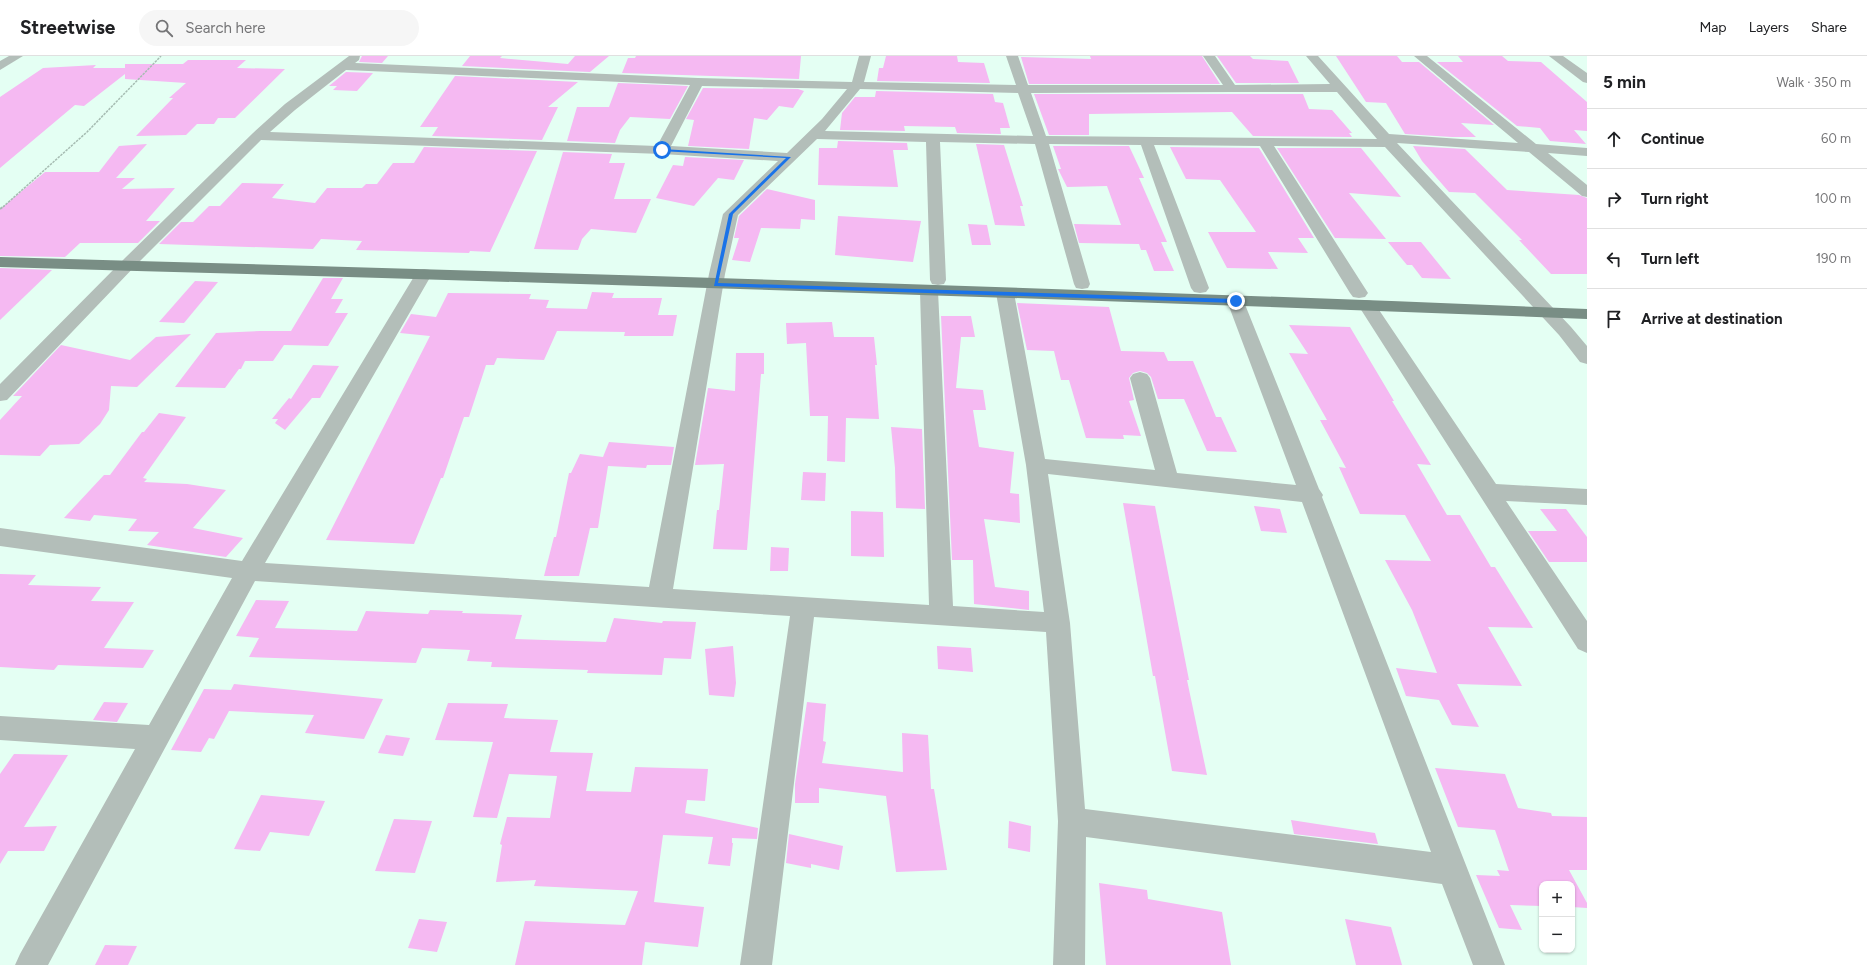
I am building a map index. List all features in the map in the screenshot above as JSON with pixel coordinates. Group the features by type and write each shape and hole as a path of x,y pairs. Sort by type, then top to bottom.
{"main road":[{"path":"0,253 424,274 716,279"},
{"path":"0,262 132,260 934,286 1082,284 1200,288 1363,299 1541,306 1587,304"},
{"path":"934,286 1005,293 1236,301 1363,299"},
{"path":"1541,306 1587,314"}],"street":[{"path":"0,66 17,56"},
{"path":"0,395 132,260 258,136 290,106 357,56"},
{"path":"659,598 716,279 731,214 827,122 857,85 865,56"},
{"path":"1012,56 1041,140 1082,284"},
{"path":"1209,56 1232,89"},
{"path":"1312,56 1386,140 1541,306 1587,358"},
{"path":"1420,56 1464,94 1534,147 1587,193"},
{"path":"1555,56 1587,79"},
{"path":"343,66 698,82 1023,89 1339,88"},
{"path":"662,150 698,82"},
{"path":"813,135 1146,141 1264,142 1386,140 1534,147 1587,152"},
{"path":"258,136 662,150 789,157"},
{"path":"932,138 941,616"},
{"path":"1146,141 1200,288"},
{"path":"1264,142 1363,299 1587,642"},
{"path":"31,965 248,571 424,274"},
{"path":"1005,293 1036,465 1058,623 1072,821 1069,965"},
{"path":"1236,301 1312,495 1489,965"},
{"path":"1140,378 1168,479"},
{"path":"1036,465 1312,495"},
{"path":"1489,492 1587,497"},
{"path":"0,537 248,571 1058,623"},
{"path":"756,965 803,606"},
{"path":"0,728 156,738"},
{"path":"1072,821 1452,870"}],"path":[{"path":"0,209 87,132 161,56"}],"building":[{"path":"362,56 388,56 382,63 359,62"},
{"path":"470,56 502,56 500,58 568,64 575,56 609,56 590,72 462,66"},
{"path":"636,56 801,56 799,79 622,73 628,58 635,58"},
{"path":"886,56 957,56 958,62 984,63 990,83 877,81 879,68 883,68"},
{"path":"1090,56 1202,56 1220,84 1029,84 1021,57 1091,59"},
{"path":"1217,56 1250,56 1253,59 1288,61 1299,83 1236,83"},
{"path":"1336,56 1397,56 1402,62 1419,62 1494,125 1461,123 1476,137 1405,134 1386,103 1366,102"},
{"path":"1458,56 1502,56 1508,61 1541,62 1587,102 1587,131 1574,130 1586,144 1550,141 1540,128 1517,126 1437,62 1463,62"},
{"path":"188,60 246,60 237,68 285,69 235,118 218,118 214,124 197,124 186,135 136,136 173,98 169,98 186,83 125,79 125,74 84,106 75,105 0,168 0,97 43,68 96,65 93,68 125,68 125,64 183,64"},
{"path":"346,72 373,73 357,91 333,90 337,86 329,86"},
{"path":"455,76 578,82 548,107 558,107 542,140 432,136 438,127 420,127"},
{"path":"618,83 688,86 670,119 630,117 620,130 615,143 567,141 577,107 609,107"},
{"path":"703,88 798,89 804,91 793,108 779,106 767,120 754,118 749,149 688,146 694,120 686,119"},
{"path":"876,91 993,94 995,102 1003,103 1010,128 1000,128 1001,134 957,133 955,127 904,126 905,131 840,130 842,113 855,97 875,97"},
{"path":"1034,94 1303,94 1309,109 1332,110 1352,133 1349,133 1352,137 1253,136 1232,112 1089,114 1089,135 1049,135"},
{"path":"838,141 907,143 908,150 893,150 898,187 818,185 819,148 837,148"},
{"path":"147,144 116,178 135,178 122,189 175,188 146,221 160,221 138,243 80,243 65,257 0,256 0,209 45,172 99,172 119,146"},
{"path":"976,144 1004,145 1023,206 1020,206 1025,226 995,225"},
{"path":"1053,146 1129,146 1144,178 1139,178 1167,242 1161,242 1174,271 1154,271 1146,250 1141,250 1139,244 1079,243 1074,224 1121,225 1107,186 1067,187 1058,169 1061,169"},
{"path":"1413,146 1465,149 1507,190 1579,195 1587,198 1587,274 1551,274 1519,240 1522,240 1475,193 1449,192 1422,161"},
{"path":"424,147 537,151 490,252 470,251 469,253 356,250 362,241 321,239 313,249 159,244 181,222 193,222 209,206 220,206 242,183 284,184 272,198 315,203 327,188 362,188 366,184 377,184 393,163 414,163"},
{"path":"1170,147 1259,148 1314,238 1298,238 1308,253 1268,252 1278,269 1227,268 1208,232 1256,232 1220,180 1186,179"},
{"path":"1277,148 1361,148 1401,197 1349,193 1386,239 1335,238"},
{"path":"563,152 612,154 609,163 625,163 614,199 651,199 636,233 591,229 582,239 578,250 534,249"},
{"path":"685,157 744,160 734,180 718,178 694,206 656,198 673,165 683,166"},
{"path":"767,189 815,200 815,220 801,219 800,229 761,228 750,262 732,260 739,238 734,238 739,216"},
{"path":"838,216 921,221 913,262 835,255"},
{"path":"968,224 987,225 991,245 972,245"},
{"path":"1388,242 1421,242 1451,279 1422,278 1412,265 1407,265"},
{"path":"0,268 52,270 0,320"},
{"path":"323,278 343,278 331,299 343,299 335,313 348,313 328,346 284,345 273,361 245,361 241,369 239,369 225,388 175,387 216,333 291,331"},
{"path":"195,281 218,282 184,323 159,322"},
{"path":"592,292 614,293 612,298 662,298 658,315 677,315 673,336 624,336 625,332 557,331 544,360 497,358 494,365 486,365 469,417 464,417 443,478 441,478 414,544 326,540 430,336 400,333 411,314 436,317 448,293 531,294 529,299 549,300 546,308 587,309"},
{"path":"1017,303 1109,307 1121,351 1164,352 1168,361 1193,361 1216,417 1221,417 1237,452 1207,451 1184,399 1158,399 1151,377 1147,373 1140,371 1133,373 1129,378 1134,400 1129,401 1141,436 1123,435 1124,439 1086,438 1069,380 1061,380 1054,351 1027,350"},
{"path":"941,316 971,316 975,337 961,337 956,388 983,390 986,410 973,410 979,447 1014,452 1010,493 1019,494 1020,523 984,519 995,587 1029,591 1029,610 974,604 973,560 952,560"},
{"path":"832,322 834,337 874,337 877,365 875,365 879,419 846,418 845,462 827,461 828,416 810,416 806,343 787,344 786,323"},
{"path":"1289,325 1350,327 1394,401 1392,401 1431,465 1417,464 1447,515 1460,515 1491,567 1495,567 1533,628 1488,627 1522,686 1457,684 1479,727 1452,725 1439,700 1406,696 1396,668 1437,673 1412,610 1385,560 1431,561 1405,515 1360,514 1339,467 1346,468 1320,420 1327,420 1289,353 1308,354"},
{"path":"191,334 137,387 111,386 109,410 100,424 79,444 50,445 40,456 0,455 0,420 22,396 13,396 61,345 130,360 156,337"},
{"path":"736,353 764,353 764,374 761,374 747,550 713,549 724,464 695,465 708,388 735,391"},
{"path":"313,365 339,366 320,398 312,398 285,430 275,423 278,419 272,419 289,398 291,399"},
{"path":"159,413 186,417 143,478 147,479 144,482 187,484 226,490 193,528 243,538 226,557 147,545 159,532 128,531 137,519 94,515 90,521 64,518 104,475 110,475 142,432 144,432"},
{"path":"891,427 922,429 925,509 896,508 895,468"},
{"path":"609,442 674,447 671,465 647,465 646,468 608,466 598,528 590,528 579,576 544,576 554,537 556,537 569,473 571,473 580,454 603,457"},
{"path":"803,472 826,473 825,501 801,500"},
{"path":"1123,503 1155,506 1189,680 1187,680 1207,775 1172,771 1155,676 1153,676"},
{"path":"1254,506 1280,509 1287,533 1261,531"},
{"path":"1540,509 1566,509 1587,537 1587,562 1549,562 1528,531 1557,531"},
{"path":"851,511 883,512 884,557 851,556"},
{"path":"771,547 789,548 788,571 770,571"},
{"path":"0,574 36,575 28,585 101,587 91,601 134,602 104,648 154,650 143,668 58,665 54,670 0,667"},
{"path":"256,600 289,601 275,628 357,631 366,611 428,614 430,610 463,611 462,613 522,615 515,639 606,642 614,618 662,623 663,621 696,622 691,659 664,658 662,675 587,673 588,670 491,667 492,662 467,661 470,650 422,648 416,663 249,657 259,638 236,636"},
{"path":"733,646 736,683 734,697 709,695 705,649"},
{"path":"937,646 971,648 973,672 938,669"},
{"path":"234,684 383,699 364,739 305,733 314,715 229,711 214,739 209,738 201,752 171,750 204,689 231,690"},
{"path":"104,702 128,703 117,722 93,720"},
{"path":"807,702 826,704 823,741 826,742 822,763 903,772 902,733 928,735 931,789 934,789 947,870 896,872 886,796 819,788 819,803 795,803 795,784"},
{"path":"448,703 508,704 504,718 558,720 550,752 593,753 586,791 631,792 635,767 708,769 705,801 687,800 685,813 758,828 757,839 732,838 733,843 730,866 708,864 713,837 663,835 654,902 704,907 698,947 645,942 642,965 515,965 525,921 625,925 638,891 534,886 536,880 496,882 502,845 500,844 507,817 550,818 557,776 509,774 497,818 473,817 493,742 435,740"},
{"path":"386,735 410,738 403,756 378,753"},
{"path":"14,754 68,755 24,827 57,826 44,851 8,851 0,864 0,774"},
{"path":"1435,768 1505,774 1518,808 1551,813 1552,816 1587,817 1587,870 1569,870 1575,881 1539,881 1539,906 1510,905 1522,930 1499,928 1476,875 1500,876 1497,870 1509,871 1495,830 1458,827"},
{"path":"261,795 325,801 309,836 270,832 260,851 234,849"},
{"path":"394,819 432,821 415,873 375,871"},
{"path":"1291,820 1375,833 1378,844 1294,834"},
{"path":"1009,821 1031,826 1030,852 1008,848"},
{"path":"789,834 843,846 839,870 811,864 811,868 786,863"},
{"path":"1575,881 1587,903 1587,908 1575,907"},
{"path":"1099,883 1147,890 1148,899 1222,912 1231,965 1106,965"},
{"path":"419,919 447,922 437,952 408,948"},
{"path":"1345,919 1391,927 1402,965 1356,965"},
{"path":"105,945 137,946 128,965 95,965"}],"route":[{"path":"662,150 789,157 731,214 717,274 716,285 1236,301"}]}
